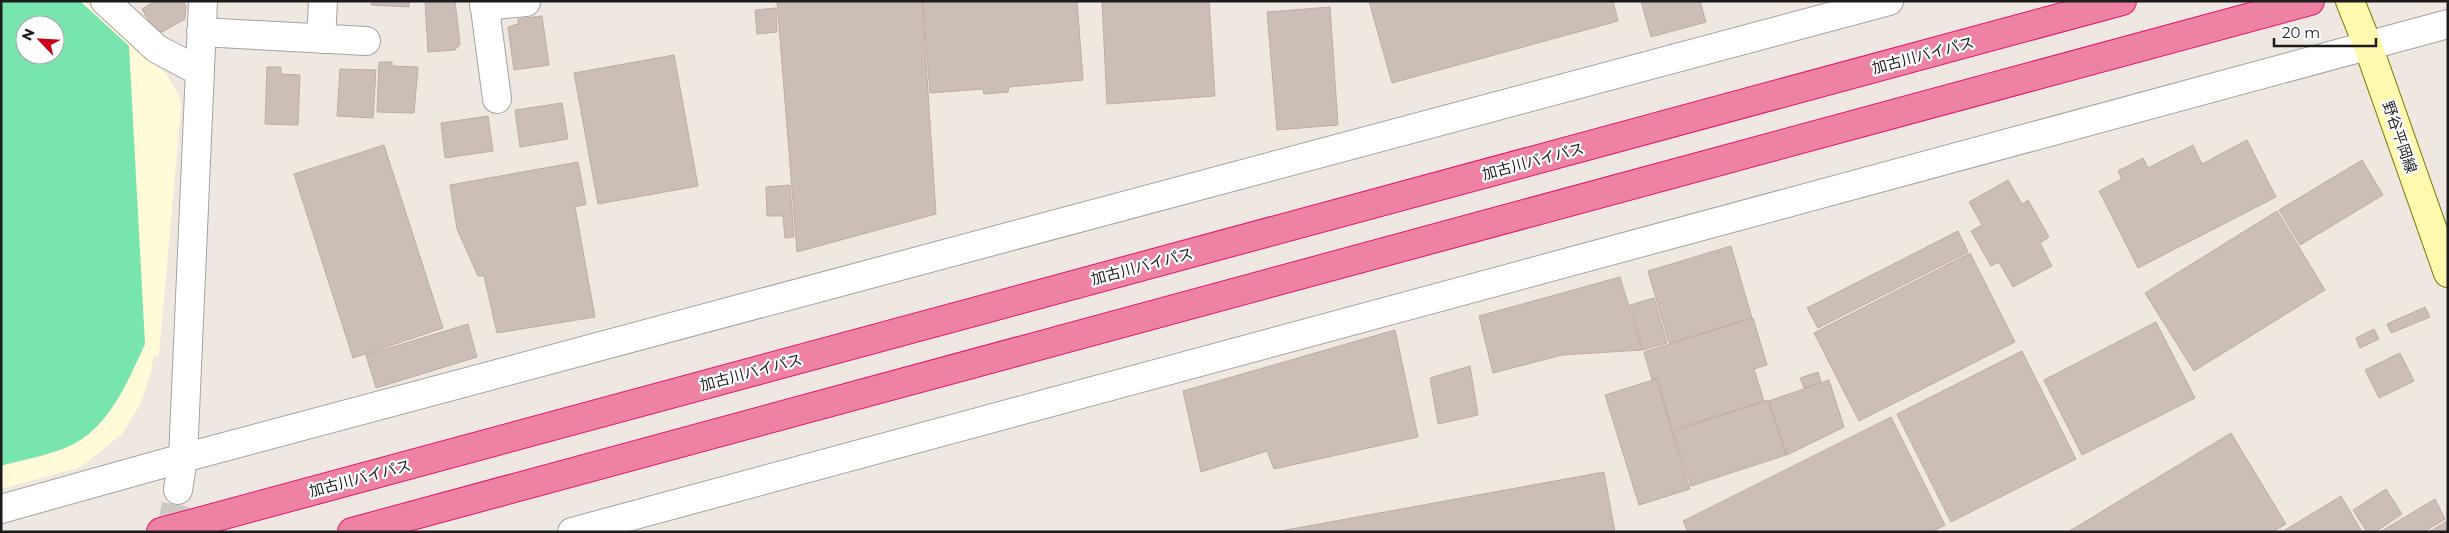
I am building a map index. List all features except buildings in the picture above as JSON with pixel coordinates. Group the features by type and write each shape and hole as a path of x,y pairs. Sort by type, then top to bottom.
{"highway":[{"name":"加古川バイパス","path":"161,532 2122,1"},
{"path":"352,532 2310,1"}],"main road":[{"name":"野谷平岡線","path":"2350,1 2368,46 2448,273"}],"street":[{"path":"105,1 157,49 199,71"},
{"path":"178,490 183,458 203,1"},
{"path":"320,39 323,1"},
{"path":"1,509 183,458 1889,1"},
{"path":"497,99 484,4 526,2"},
{"path":"572,532 2448,24"},
{"path":"201,32 366,41"}],"shaded area":[{"path":"1,1 84,1 167,75 179,96 181,106 159,355 153,356 152,368 140,405 122,434 81,467 1,489"}],"green space":[{"path":"1,1 80,1 129,46 145,344 123,390 104,418 93,430 65,448 1,466"}],"tunnel":[{"path":"171,532 178,490"}]}
